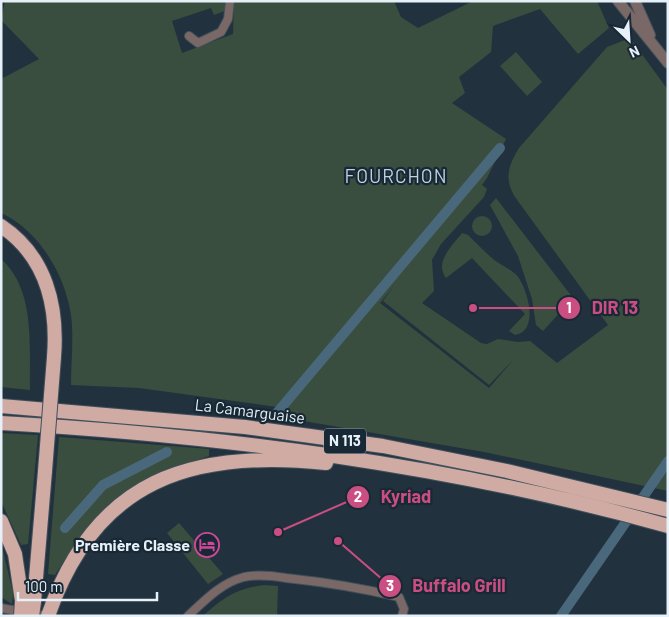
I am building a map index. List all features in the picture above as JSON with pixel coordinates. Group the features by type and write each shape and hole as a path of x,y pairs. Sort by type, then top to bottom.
{"highway":[{"path":"1,226 20,239 28,250 46,282 53,306 54,357 45,471 28,601 21,616"},
{"path":"1,398 70,410"},
{"name":"La Camarguaise","path":"1,406 70,410 245,427 383,446 616,496 665,509"},
{"name":"La Camarguaise","path":"1,423 252,444 355,458 458,477 607,510 668,526"},
{"path":"48,612 74,558 88,536 105,516 155,481 183,470 222,462 260,459 309,461 458,477"},
{"path":"1,521 15,554 32,616"}],"street":[{"path":"189,36 198,43 221,32 228,19 230,1"},
{"path":"618,1 668,63"},
{"path":"635,1 655,45"},
{"path":"188,616 208,596 229,583 245,576 265,576 324,582 399,597 404,608 402,616"},
{"path":"1,608 48,612"}],"green space":[{"path":"5,1 227,1 225,11 214,15 211,8 172,21 182,53 233,34 234,1 394,1 401,17 418,28 473,1 597,1 609,28 578,54 540,9 493,26 491,52 459,77 465,93 452,103 506,139 482,185 487,189 484,197 441,244 432,260 434,291 422,303 481,343 487,344 498,339 518,342 530,341 557,363 608,325 515,197 509,184 509,172 519,148 607,47 630,38 668,90 668,491 484,452 292,419 277,407 139,388 71,385 72,323 63,285 48,255 38,242 27,230 1,213 1,79 39,59 1,20","holes":["394,286 383,301 489,385 514,359 489,388 380,303"]},
{"path":"516,52 542,82 527,96 500,66"},
{"path":"496,198 573,298 543,331 536,325 532,299 518,256 490,205"},
{"path":"482,216 489,219 492,226 489,233 482,236 475,233 472,226 475,219"},
{"path":"462,233 468,235 493,259 512,271 520,280 526,294 530,312 527,327 522,332 515,335 509,331 525,314 472,258 446,278 442,266 443,260"},
{"path":"1,259 12,272 20,286 25,303 30,338 30,390 1,387"},
{"path":"1,433 38,435 28,544 21,545 1,501"},
{"path":"59,437 209,449 209,456 158,475 137,485 119,498 102,512 87,530 55,575 48,574"},
{"path":"179,523 223,574 208,584 167,533"},
{"path":"1,542 13,593 12,604 1,597"},
{"path":"264,585 278,586 277,616 203,616 231,595"}],"waterway":[{"path":"276,414 500,148"},
{"path":"65,528 103,485 167,452"},
{"path":"561,616 668,461"}],"place":[{"name":"DIR 13","path":"473,308"},
{"name":"Kyriad","path":"278,532"},
{"name":"Buffalo Grill","path":"338,541"},
{"name":"Première Classe","path":"207,545"}],"district":[{"name":"FOURCHON","path":"396,176"}]}
